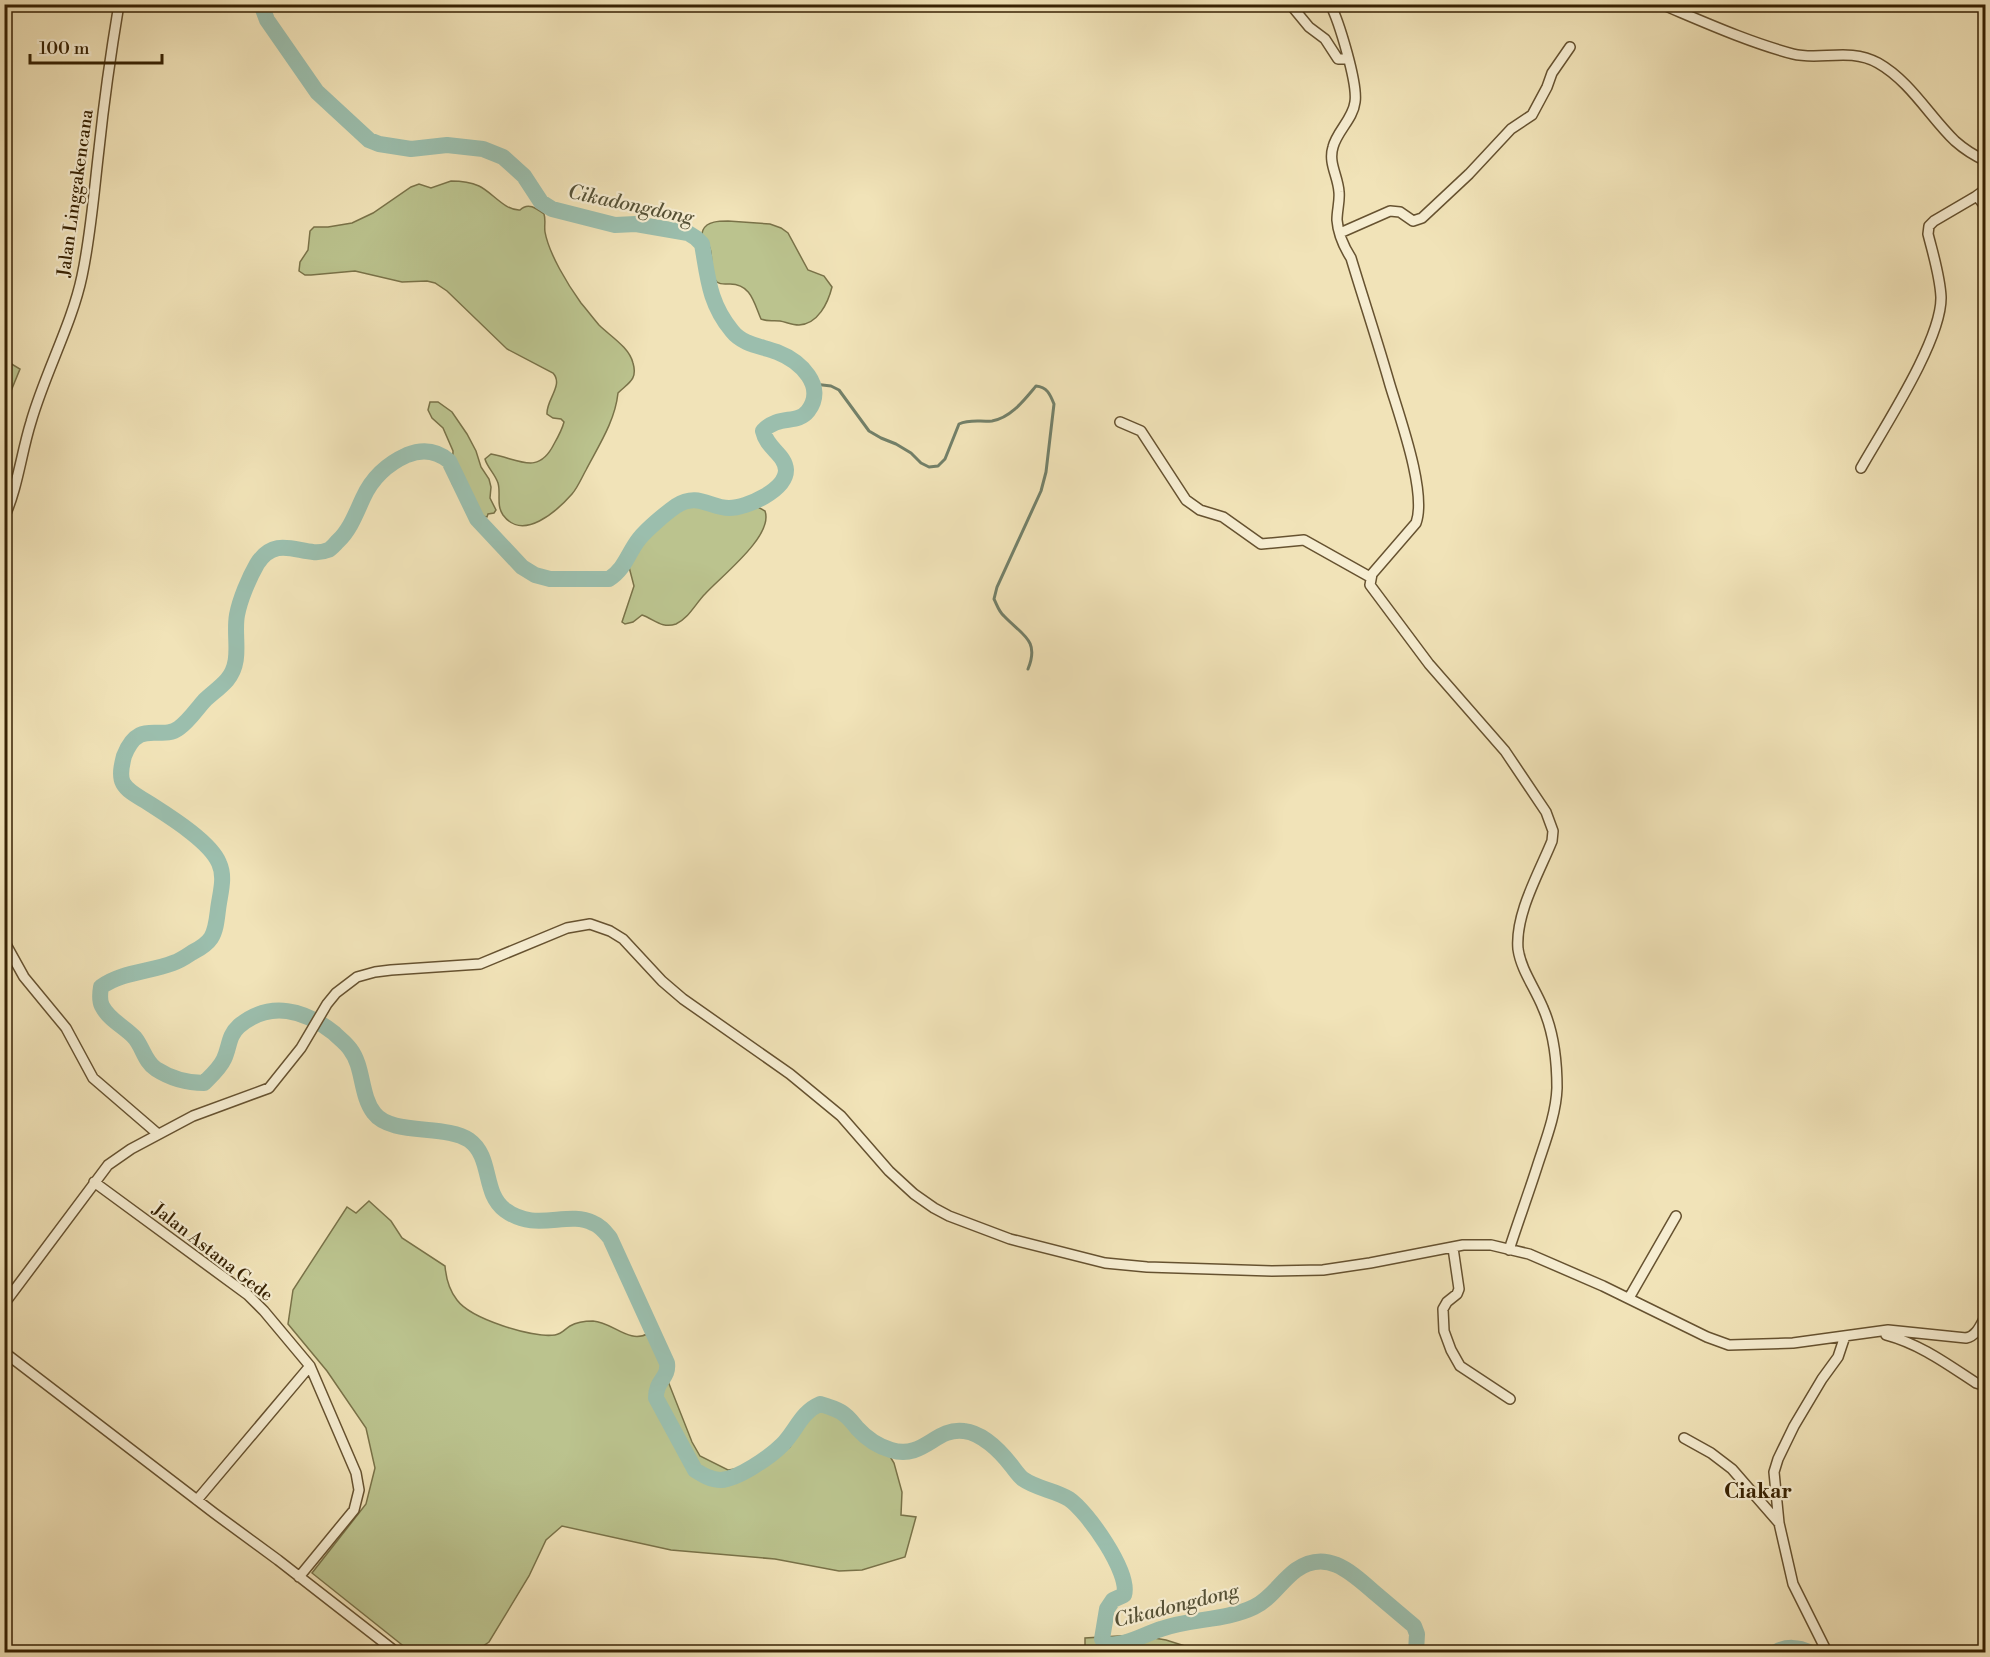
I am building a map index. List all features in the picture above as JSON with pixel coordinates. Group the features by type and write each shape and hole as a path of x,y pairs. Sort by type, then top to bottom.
{"street":[{"name":"Jalan Linggakencana","path":"4,518 20,476 30,424 76,299 82,276 119,4"},
{"path":"1290,4 1310,28 1325,39 1338,59 1348,59"},
{"path":"1330,4 1343,35 1356,100 1352,112 1334,143 1331,156 1339,190 1337,219 1402,426 1419,507 1419,515 1411,532 1370,577 1370,585 1429,664 1505,751 1546,812 1553,831 1552,841 1522,912 1518,948 1521,963 1550,1024 1556,1056 1557,1090 1546,1139 1509,1250"},
{"path":"1660,4 1748,39 1796,55 1840,54 1868,58 1899,79 1956,142 1986,161"},
{"path":"1340,233 1390,211 1400,212 1413,221 1422,218 1469,174 1511,129 1532,116 1552,73 1570,47"},
{"path":"1861,468 1921,360 1936,325 1941,299 1928,234 1929,226 1986,189"},
{"path":"1977,196 1986,208"},
{"path":"1120,422 1141,431 1185,500 1196,508 1223,517 1261,544 1304,540 1370,577"},
{"path":"4,1304 108,1165 158,1134 202,1113 269,1088 295,1057 321,1013 336,993 357,977 404,969 480,964 567,928 590,924 610,931 623,939 662,981 683,999 790,1074 841,1116 889,1171 914,1194 949,1216 1010,1239 1105,1263 1147,1267 1272,1270 1323,1270 1453,1248 1491,1245 1529,1254 1629,1298 1707,1337 1729,1345 1793,1344 1888,1330 1966,1338 1975,1334 1986,1315"},
{"path":"4,941 30,984 66,1028 93,1078 158,1134"},
{"name":"Jalan Astana Gede","path":"94,1182 248,1295 310,1366 356,1473 359,1490 354,1510 299,1577"},
{"path":"1629,1298 1676,1216"},
{"path":"1453,1248 1459,1289 1443,1309 1448,1344 1460,1366 1510,1399"},
{"path":"1875,1332 1903,1340 1926,1351 1976,1383 1986,1386"},
{"path":"1827,1653 1793,1584 1779,1523 1774,1472 1794,1426 1838,1357 1845,1336"},
{"path":"4,1352 396,1653"},
{"path":"197,1500 310,1366"},
{"path":"1684,1437 1732,1468 1779,1523"}],"green space":[{"path":"451,181 479,186 514,210 529,206 544,214 547,241 565,278 581,303 599,325 628,352 633,363 633,377 618,393 610,423 576,488 558,508 530,525 520,526 511,523 503,515 498,483 485,459 491,454 534,463 548,454 564,422 547,414 557,382 553,373 507,349 447,291 435,283 402,282 355,271 305,275 299,271 300,262 308,250 310,231 314,227 352,223 373,213 411,187 419,184 431,188"},
{"path":"728,221 770,224 788,233 808,270 824,276 832,287 825,306 817,317 806,324 799,325 761,319 751,295 743,287 717,282 712,274 711,250 702,232 711,223"},
{"path":"5,360 20,369 11,391 5,422"},
{"path":"430,402 438,402 452,412 476,451 481,467 489,479 490,498 496,510 487,517 470,514 452,483 453,451 443,428 432,418 428,410"},
{"path":"691,504 731,513 756,506 765,511 766,521 762,532 744,556 680,622 666,625 642,615 633,622 625,624 622,622 634,586 629,567 633,542 638,531 662,512 673,512 683,505"},
{"path":"369,1201 391,1221 402,1238 445,1266 448,1284 457,1300 475,1314 503,1326 545,1335 562,1333 568,1327 590,1321 600,1322 628,1335 642,1336 649,1333 692,1442 700,1456 728,1470 764,1465 790,1447 805,1416 828,1405 855,1418 888,1453 894,1463 902,1492 901,1515 916,1517 905,1557 862,1570 839,1571 775,1559 671,1550 562,1526 546,1540 529,1576 489,1642 474,1652 411,1652 312,1573 366,1504 375,1468 366,1428 327,1371 288,1324 293,1290 347,1207 356,1213"},
{"path":"1136,1635 1166,1640 1204,1652 1085,1652 1085,1638"}],"waterway":[{"name":"Cikadongdong","path":"261,4 267,20 317,92 369,140 379,144 411,149 447,145 483,149 503,157 524,176 541,202 552,209 615,225 636,224 688,233 696,238 702,244 711,290 724,321 736,336 786,356 802,368 813,384 813,402 808,411 799,418 775,423 763,431 768,442 785,464 784,477 773,491 755,501 737,507 722,507 697,500 676,506 642,535 623,566 609,579 550,579 535,575 522,567 477,519 449,461 429,452 407,455 381,472 371,484 346,532 329,549 310,552 283,548 274,549 265,554 257,564 240,602 236,623 236,657 232,673 179,728 172,732 150,733 136,737 124,756 121,770 123,783 128,789 198,837 219,863 222,878 214,930 211,938 205,944 178,961 117,978 101,987 100,1001 105,1011 135,1038 149,1063 156,1069 167,1075 198,1083 204,1083 218,1069 231,1037 239,1026 251,1018 263,1013 287,1011 311,1019 334,1033 350,1049 358,1064 366,1098 374,1113 382,1120 393,1125 447,1132 469,1140 482,1156 493,1194 505,1210 528,1220 573,1219 601,1227 610,1238 667,1363 666,1373 658,1387 656,1398 695,1470 704,1475 714,1479 728,1479 753,1467 782,1445 803,1417 813,1407 820,1404 843,1414 868,1439 891,1450 912,1451 954,1431 971,1432 996,1449 1023,1479 1069,1499 1086,1516 1106,1543 1121,1572 1124,1595 1113,1600 1107,1609 1102,1639 1104,1643 1125,1643 1172,1625 1243,1612 1260,1604 1296,1570 1307,1564 1329,1562 1348,1571 1414,1626 1417,1634 1416,1652"},
{"path":"814,384 831,386 839,390 869,431 896,444 929,467 938,466 945,459 959,424 999,419 1017,407 1036,386 1048,392 1054,404 1046,472 1041,491 997,587 994,599 1001,612 1023,633 1030,644 1032,651 1028,669"},
{"name":"Cikadongdong","path":"1776,1652 1792,1648 1809,1652"}],"district":[{"name":"Ciakar","path":"1758,1491"}]}
